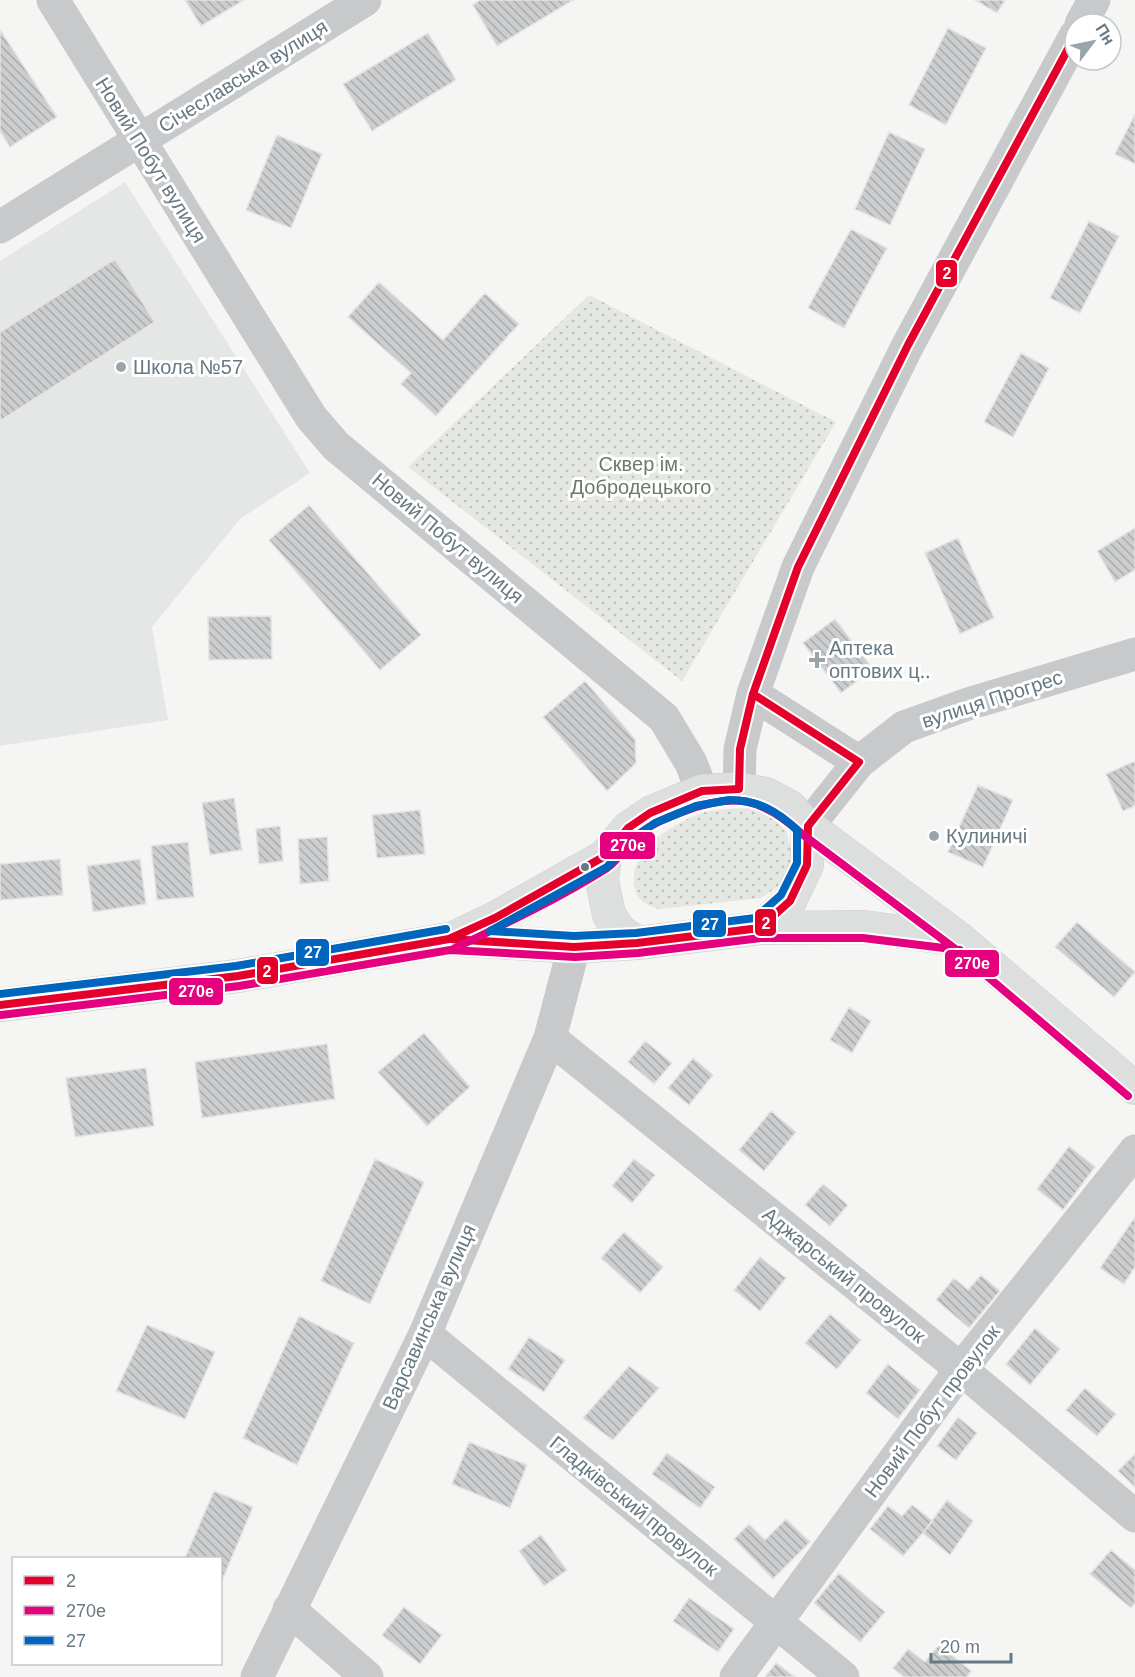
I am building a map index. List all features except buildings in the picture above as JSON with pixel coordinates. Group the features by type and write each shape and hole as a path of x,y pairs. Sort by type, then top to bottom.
{"main road":[{"path":"449,939 495,918 605,856 628,828 650,813 702,791 739,789 766,794 790,807 808,826 961,940 1135,1088"},
{"path":"760,928 790,901 807,865 808,826"},
{"path":"605,856 602,880 609,915 620,931 638,943"},
{"path":"0,1005 238,976 449,939 574,947 638,943 760,928 864,927 961,940"}],"street":[{"name":"Новий Побут вулиця","path":"53,0 311,417 336,446 664,718 691,763 702,791"},
{"name":"Січеславська вулиця","path":"0,227 365,0"},
{"path":"739,789 740,749 753,694 798,567 908,345 1063,58"},
{"name":"вулиця Прогрес","path":"808,826 859,762 904,727 968,704 1135,654"},
{"path":"753,694 859,762"},
{"name":"Варсавинська вулиця","path":"257,1677 425,1334 550,1038 574,947"},
{"name":"Аджарський провулок","path":"550,1038 961,1369 1135,1516"},
{"name":"Новий Побут провулок","path":"736,1677 961,1369 1135,1151"},
{"name":"Гладківський провулок","path":"425,1334 843,1677"},
{"path":"289,1609 367,1677"}],"shaded area":[{"name":"Школа №57","path":"125,182 310,473 240,519 152,627 168,720 0,746 0,261"}],"green space":[{"name":"Сквер ім. Добродецького","path":"589,295 836,422 682,681 408,467"},
{"path":"751,808 771,816 786,831 791,849 792,867 778,887 761,898 659,909 646,904 639,898 634,885 634,872 645,850 654,840 676,825 705,812"}],"transit line":[{"name":"2","path":"0,1005 238,976 449,939 495,918 605,856 628,828 650,813 702,791 739,789 740,749 753,694 798,567 908,345 1063,58"},
{"name":"2","path":"450,939 574,947 637,943 760,928 790,901 807,865 808,826 859,762 753,694"},
{"name":"27","path":"729,800 758,804 782,817 797,830 797,863 781,895 755,918 636,933 574,936 490,931 607,867 636,836 655,823 696,806 729,800"},
{"name":"270е","path":"453,949 512,921 607,868 643,831 659,822 682,812 717,802 732,800 746,802 773,812 954,948 1128,1096"},
{"name":"27","path":"0,994 236,966 446,929"},
{"name":"270е","path":"1,1015 239,986 450,950 575,957 638,953 761,938 863,938 960,950"}],"place":[{"name":"Школа №57","path":"121,367"},
{"name":"Аптека оптових ц‥","path":"817,660"},
{"name":"Кулиничі","path":"934,836"}]}
